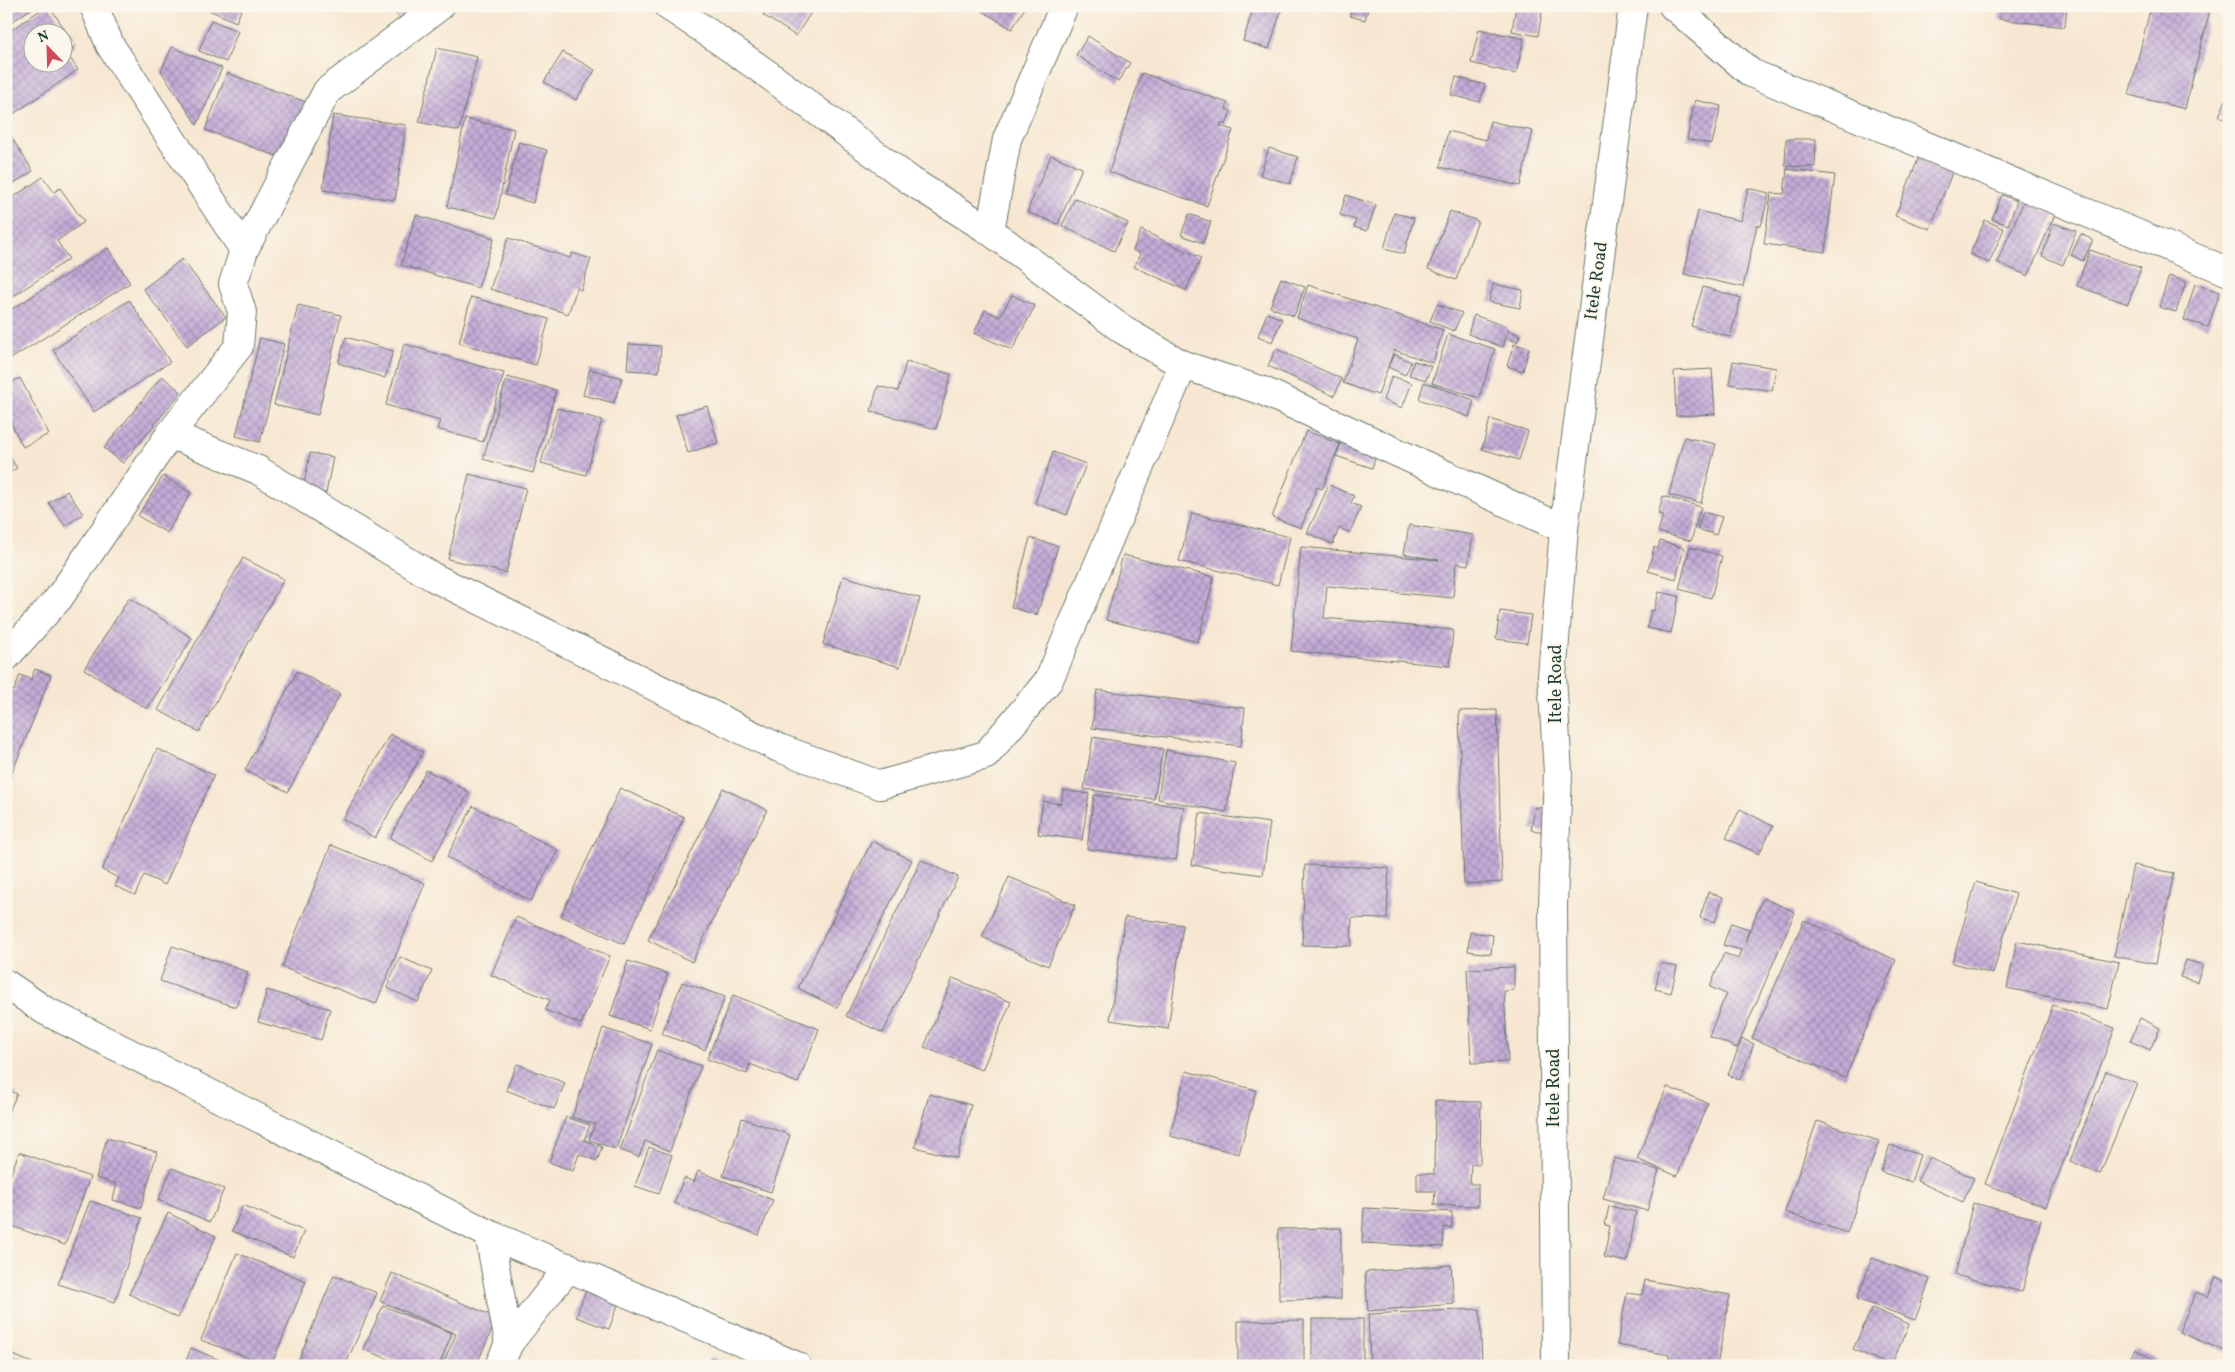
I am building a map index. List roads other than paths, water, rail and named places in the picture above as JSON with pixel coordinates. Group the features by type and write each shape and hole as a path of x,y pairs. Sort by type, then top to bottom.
{"street":[{"path":"94,6 110,45 244,250"},
{"path":"6,657 58,598 170,434 239,346 242,312 233,284 244,250 327,91 440,6"},
{"path":"668,6 758,68 911,181 990,231 1123,330 1184,365 1263,391 1564,529"},
{"path":"990,231 1007,139 1064,6"},
{"name":"Itele Road","path":"1556,1366 1553,914 1558,773 1552,676 1564,529 1633,6"},
{"path":"1673,6 1751,73 2229,272"},
{"path":"170,434 258,470 433,577 779,748 880,785 986,755 1048,680 1184,365"},
{"path":"6,984 44,1010 489,1234 797,1366"},
{"path":"489,1234 504,1354"},
{"path":"504,1354 569,1267"}]}
